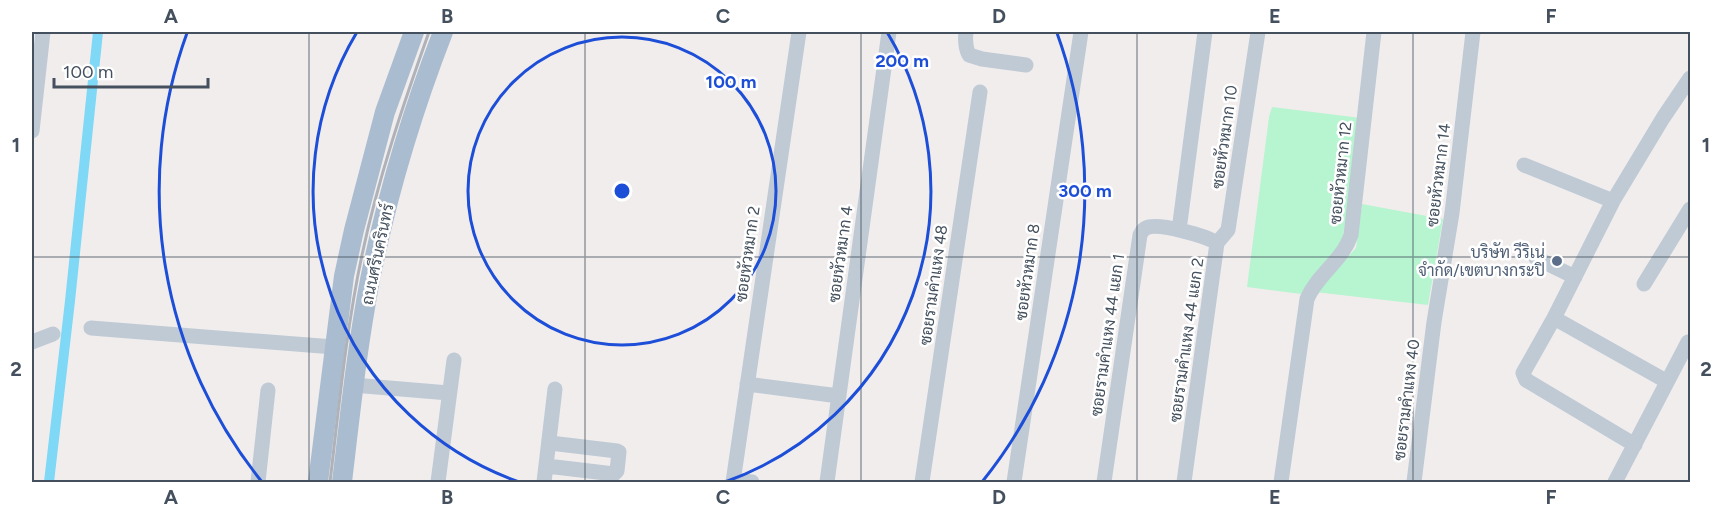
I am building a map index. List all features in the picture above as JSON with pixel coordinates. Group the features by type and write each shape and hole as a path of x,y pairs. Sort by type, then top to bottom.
{"main road":[{"name":"ถนนศรีนครินทร์","path":"318,483 344,276 386,112 414,32"},
{"name":"ถนนศรีนครินทร์","path":"342,483 353,386 370,282 396,170 443,32"},
{"path":"344,276 370,282"}],"street":[{"path":"32,131 35,73 43,32"},
{"name":"ซอยหัวหมาก 2","path":"733,481 799,32"},
{"name":"ซอยหัวหมาก 4","path":"827,483 889,32"},
{"path":"966,32 966,49 969,55 1026,65"},
{"name":"ซอยหัวหมาก 8","path":"1014,483 1081,32"},
{"name":"ซอยหัวหมาก 10","path":"1179,230 1205,32"},
{"name":"ซอยหัวหมาก 10","path":"1217,243 1228,230 1258,32"},
{"name":"ซอยหัวหมาก 12","path":"1281,483 1307,299 1315,285 1348,244 1351,235 1374,32"},
{"name":"ซอยหัวหมาก 14","path":"1434,322 1452,213 1473,32"},
{"path":"1635,445 1526,380 1523,373 1554,318 1612,201 1690,78"},
{"name":"ซอยรามคำแหง 48","path":"922,483 980,92"},
{"path":"1524,165 1612,201"},
{"path":"1644,284 1690,209"},
{"name":"ซอยรามคำแหง 44 แยก 1","path":"1104,483 1140,235 1146,228 1151,227 1179,230"},
{"name":"ซอยรามคำแหง 44 แยก 2","path":"1179,230 1208,238 1217,243 1184,483"},
{"path":"1536,258 1575,277"},
{"path":"1554,318 1666,381"},
{"name":"ซอยรามคำแหง 40","path":"1414,483 1434,322"},
{"path":"90,327 334,347"},
{"path":"32,342 53,334"},
{"path":"1615,483 1688,342"},
{"path":"438,483 454,360"},
{"path":"747,384 839,396"},
{"path":"353,386 449,393"},
{"path":"544,483 555,389"},
{"path":"258,483 268,390"},
{"path":"546,466 614,474 617,471 619,452 617,451 550,443"},
{"path":"733,481 752,483"}],"green space":[{"path":"1272,107 1361,118 1342,243 1301,294 1247,287"},
{"path":"1362,204 1443,219 1428,305 1315,292 1356,248"}],"waterway":[{"path":"49,482 98,32"}],"railway":[{"path":"330,482 347,340 362,255 392,142 429,32"}],"place":[{"name":"บริษัท วีริเน่ จำกัด/เขตบางกระปิ","path":"1557,261"}]}
